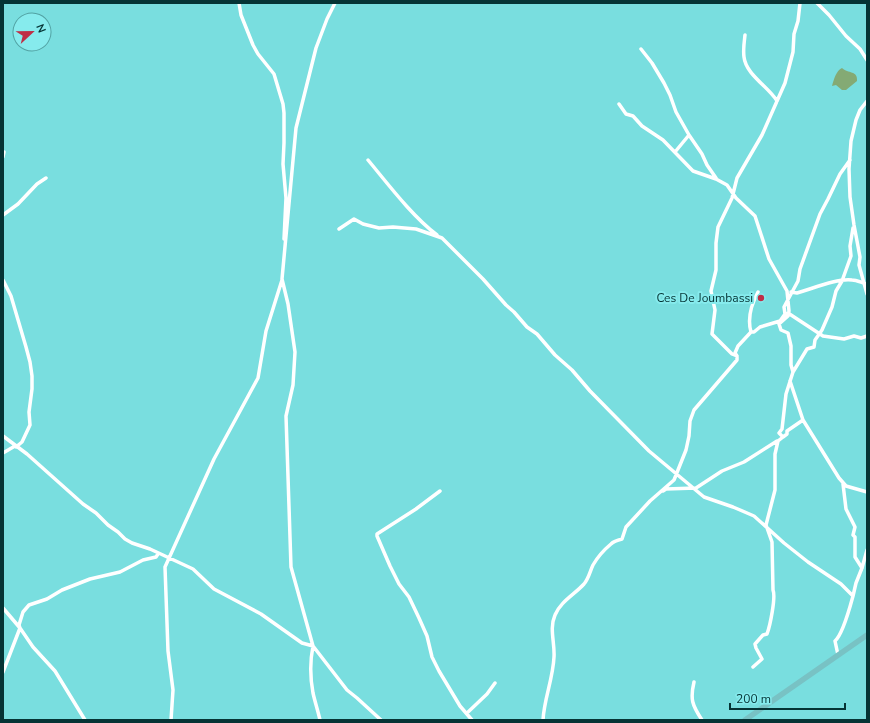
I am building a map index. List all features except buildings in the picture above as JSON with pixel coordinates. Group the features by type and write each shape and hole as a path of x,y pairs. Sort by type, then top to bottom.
{"main road":[{"path":"745,720 867,635"}],"street":[{"path":"239,3 241,15 253,45 258,54 274,74 283,104 283,164 286,198 284,219 285,254"},
{"path":"171,720 173,690 168,650 165,567 214,459 258,378 266,331 282,279 296,128 316,48 335,3"},
{"path":"737,356 732,354 714,337 712,332 715,310 711,291 716,270 716,233 719,223 733,194 737,178 762,135 789,70 800,3"},
{"path":"817,3 860,49 867,60"},
{"path":"820,3 821,8"},
{"path":"745,35 745,63 757,80 777,101"},
{"path":"641,49 652,63 664,83 676,112 689,135 702,154 707,165 720,181"},
{"path":"867,101 860,110 852,132 850,160 850,197 860,257 859,265 867,294"},
{"path":"619,104 626,114 633,116 642,126 658,135 692,171 727,184 736,198 755,216 769,259 789,292"},
{"path":"675,152 689,135"},
{"path":"368,160 388,185 418,217 432,231 442,238 527,327 537,334 649,451 693,489 709,500 733,507 754,516 808,562 841,584 853,596"},
{"path":"793,372 791,365 791,346 788,333 781,330 780,324 788,316 789,292 798,280 800,269 820,214 840,174 850,160"},
{"path":"3,216 18,204 37,184 46,178"},
{"path":"339,229 354,220 379,228 392,227 416,229 442,238"},
{"path":"783,437 779,433 782,429 790,380 793,372 807,349 814,348 815,340 832,307 836,291 851,256 850,246 854,225"},
{"path":"282,279 295,352 293,385 286,416 290,567 313,646 347,690 381,720"},
{"path":"3,280 11,296 28,352 32,376 29,412 30,425 22,442 3,453"},
{"path":"789,292 797,293 842,280 854,280 865,284"},
{"path":"751,332 749,312 758,292"},
{"path":"543,720 546,694 553,670 554,656 552,634 555,615 562,604 584,584 593,565 611,543 622,538 626,527 650,501 674,480 688,443 690,421 694,410 737,360 736,353 738,346 751,332 754,332 760,327 780,321 785,314 784,307 788,301"},
{"path":"788,313 824,336 844,339 854,336 861,338 867,336"},
{"path":"790,380 803,420 843,483 846,486 867,492"},
{"path":"662,491 666,489 693,489 699,487 722,470 744,462 771,446 787,434 787,431 803,420"},
{"path":"3,436 41,466 125,539 193,569 214,589 261,614 302,643 313,646"},
{"path":"753,667 762,659 757,651 756,644 763,635 767,634 772,614 774,594 772,590 772,547 769,530 766,525 775,490 774,458 778,441"},
{"path":"843,483 846,509 855,527 853,535 855,537 855,557 862,568"},
{"path":"440,491 416,509 377,534 377,536 399,584 406,593 427,636 432,657 439,671 460,706 472,720"},
{"path":"838,656 835,641 841,633 867,550"},
{"path":"3,672 20,628 19,625 23,612 29,605 47,599 62,590 90,579 120,572 143,560 156,557 158,554"},
{"path":"3,608 20,628 30,645 54,670 85,720"},
{"path":"313,646 311,658 311,680 320,720"},
{"path":"694,682 692,693 693,706 702,720"},
{"path":"467,713 487,694 495,683"}],"shaded area":[{"path":"842,68 856,75 857,78 857,81 846,90 842,90 836,85 832,86 834,78"}],"place":[{"name":"Ces De Joumbassi","path":"761,298"}]}
